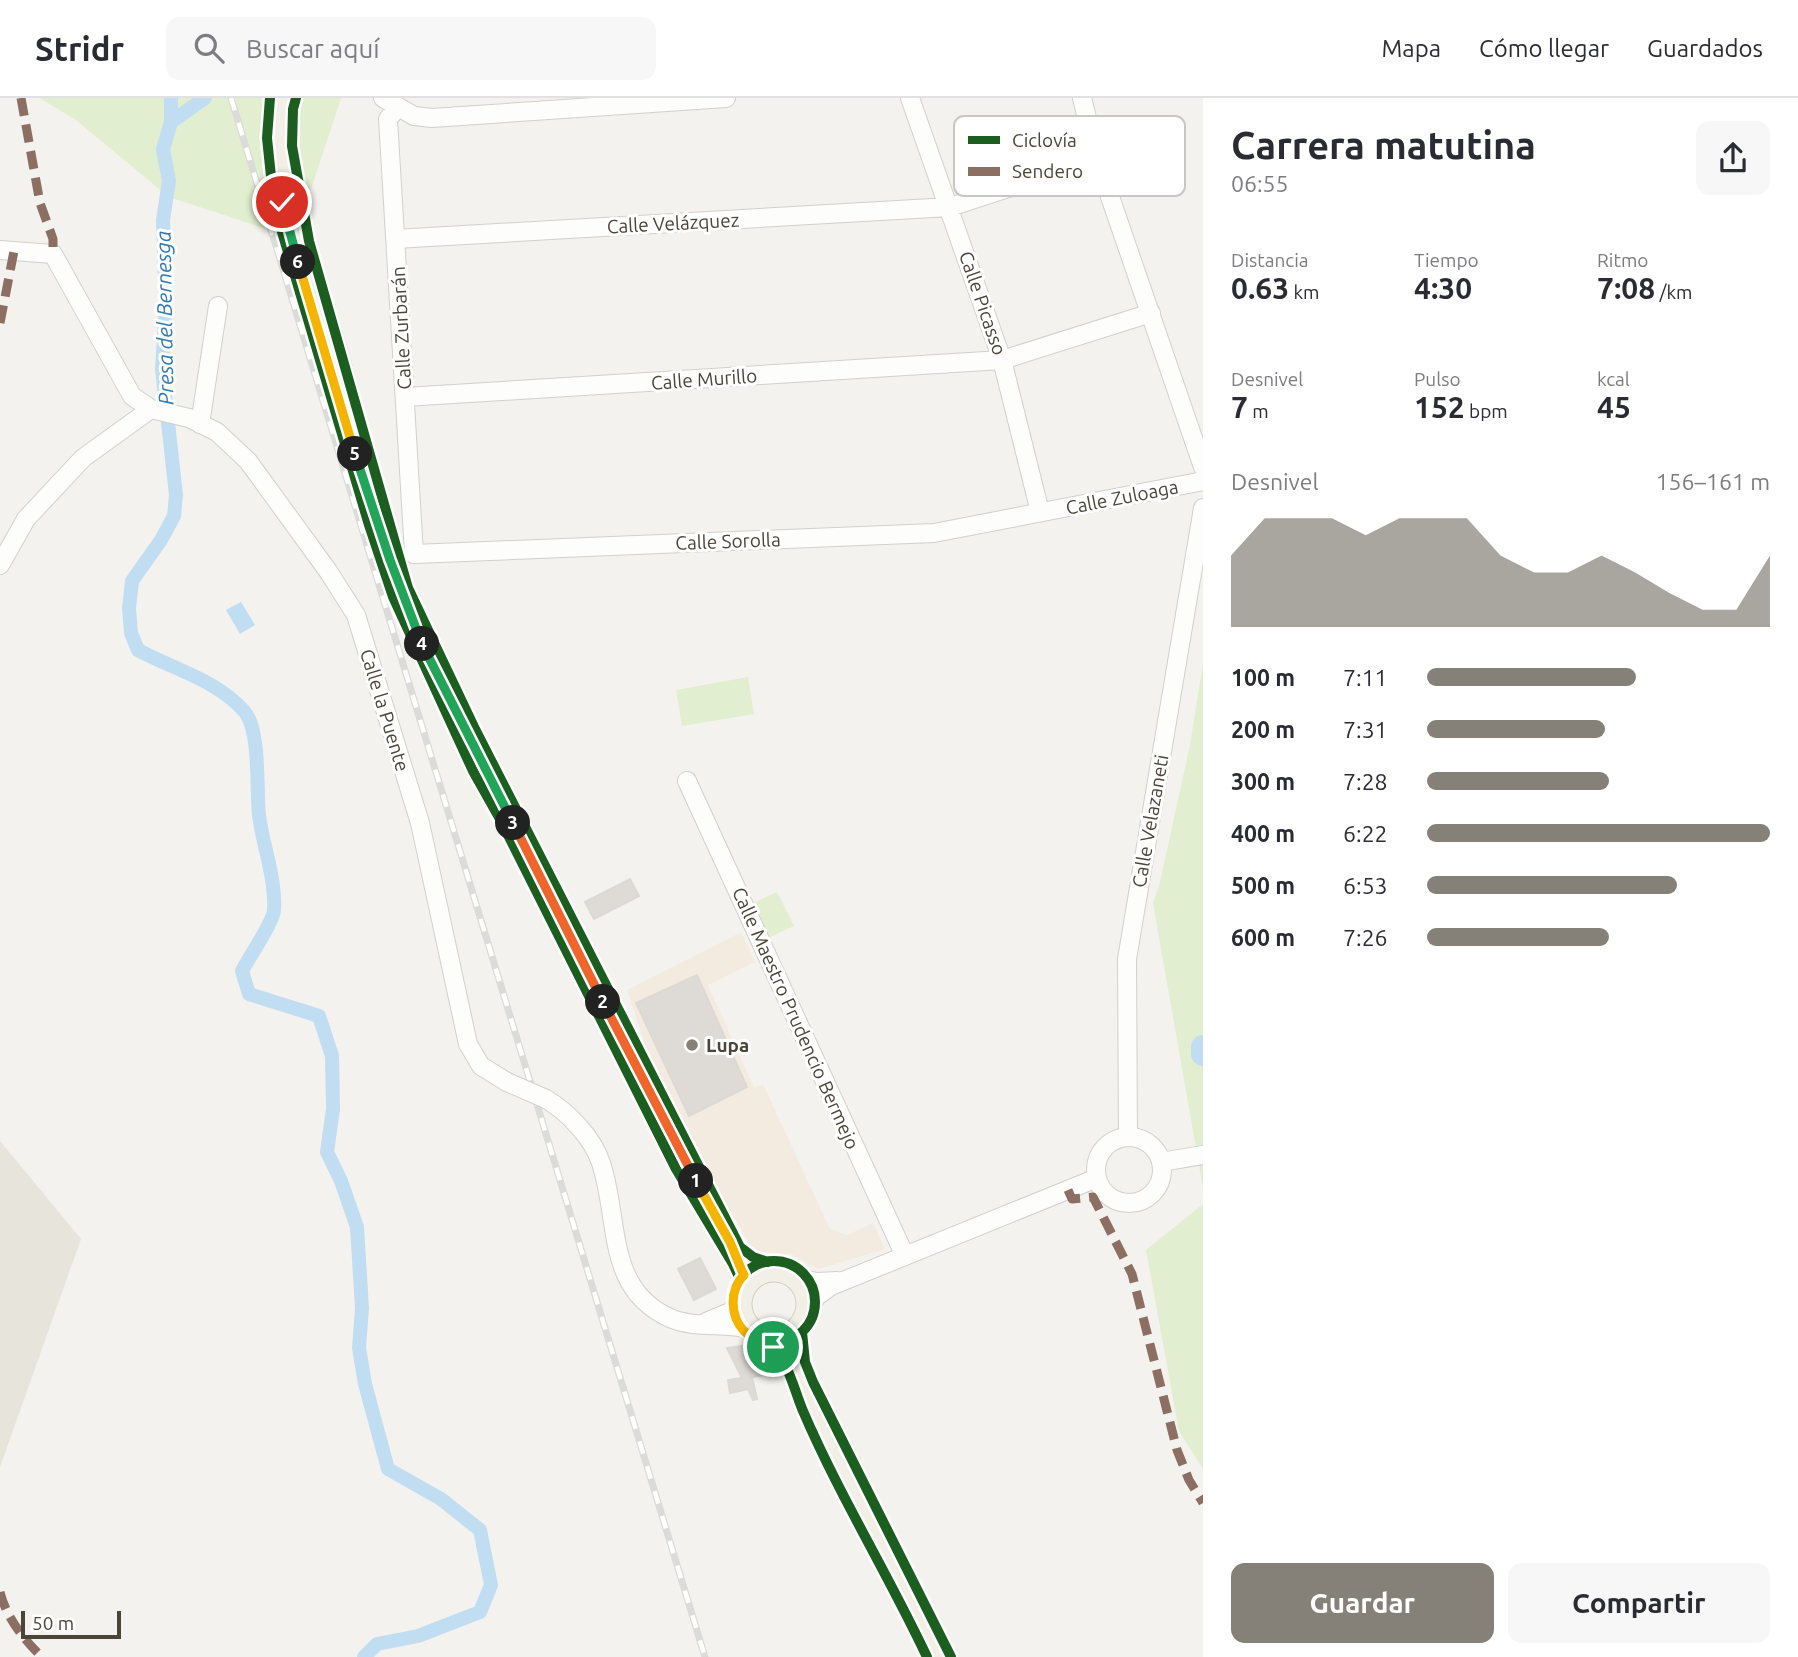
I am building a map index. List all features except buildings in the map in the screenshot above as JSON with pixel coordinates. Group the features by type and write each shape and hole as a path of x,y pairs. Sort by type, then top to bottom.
{"main road":[{"path":"279,98 277,167 291,240 372,506 407,608 427,655 681,1154 730,1242 743,1293 742,1317 759,1333 778,1343 797,1365 815,1412 938,1657"},
{"path":"730,1242 751,1261 797,1278 805,1289 797,1365"},
{"path":"743,1293 758,1273 775,1269"},
{"path":"759,1333 783,1337 802,1320"}],"street":[{"path":"291,98 287,140 291,183 315,278 351,398 372,506"},
{"path":"392,102 414,116 432,118 726,98"},
{"name":"Calle Picasso","path":"910,98 1002,360 1040,512"},
{"path":"1082,98 1086,116"},
{"name":"Calle Zurbarán","path":"392,102 388,119 414,554"},
{"name":"Calle Velázquez","path":"395,239 950,207 984,196"},
{"path":"1110,196 1203,467"},
{"path":"0,250 53,254 132,396 155,410 82,458 26,519 0,565"},
{"path":"200,424 218,306"},
{"name":"Calle Murillo","path":"405,397 1002,360 1151,313"},
{"name":"Calle la Puente","path":"155,410 217,432 248,461 328,570 356,615 419,822 468,1044 481,1066 507,1082 546,1099 568,1116 589,1140 601,1163 615,1240 628,1282 644,1303 672,1319 759,1333"},
{"name":"Calle Zuloaga","path":"1040,512 1203,481"},
{"name":"Calle Velazaneti","path":"1128,1137 1127,958 1203,508"},
{"name":"Calle Sorolla","path":"414,554 934,533 1040,512"},
{"name":"Calle Maestro Prudencio Bermejo","path":"688,781 905,1256"},
{"path":"1128,1137 1149,1144 1161,1162 1160,1182 1154,1191 1137,1202 1116,1201 1101,1188 1097,1178 1096,1168 1102,1150 1109,1143 1128,1137"},
{"path":"1161,1162 1203,1155"},
{"path":"802,1320 817,1296 844,1280 1097,1178"},
{"path":"797,1278 817,1282 844,1280"},
{"path":"699,1324 721,1317 743,1293"}],"shaded area":[{"path":"741,932 755,962 708,985 754,1087 763,1084 830,1229 847,1235 873,1223 885,1249 819,1269 791,1254 762,1252 751,1246 727,1206 646,1048 627,990"},
{"path":"0,1141 81,1239 0,1467"}],"green space":[{"path":"40,98 341,98 301,219 297,239 169,197 77,121"},
{"path":"1203,663 1203,1188 1153,903 1190,745"},
{"path":"748,677 754,714 682,726 676,690"},
{"path":"777,892 794,926 768,938 751,904"},
{"path":"1203,1204 1203,1469 1179,1431 1146,1250"}],"water":[{"path":"241,602 255,625 240,634 226,610"}],"waterway":[{"name":"Presa del Bernesga","path":"171,98 171,122 163,149 169,181 163,220 166,307 162,369 176,495 174,516 161,540 132,581 129,608 131,633 138,650 221,691 244,711 249,720 257,761 259,815 273,886 274,910 242,971 249,994 319,1016 332,1056 333,1109 327,1152 341,1181 357,1227 362,1308 359,1348 365,1384 388,1469 441,1499 480,1530 491,1585 480,1612 418,1636 377,1644 364,1657"},
{"name":"Presa del Bernesga","path":"171,122 205,98"},
{"path":"1203,1047 1203,1054"}],"railway":[{"path":"231,98 705,1657"}],"marked path":[{"path":"21,98 40,203 53,239 53,254"},
{"path":"0,323 14,251"},
{"path":"1068,1190 1072,1199 1093,1197 1132,1274 1177,1450 1189,1480 1203,1503"},
{"path":"0,1592 16,1628 42,1657"}],"cycle path":[{"path":"270,98 267,138 274,205 393,597 473,771 500,819 676,1169 740,1279"},
{"path":"296,98 292,146 309,241 408,588 474,727 740,1247 753,1257 768,1262"},
{"path":"774,1261 790,1264 803,1273 812,1286 815,1302 812,1318 803,1331 790,1340 774,1343 758,1340 745,1331 736,1318 733,1302 736,1286 745,1273 758,1264 774,1261"},
{"path":"802,1332 805,1362 813,1382 951,1657"},
{"path":"764,1342 784,1363 832,1473 927,1657"}],"place":[{"name":"Lupa","path":"692,1045"}],"route":[{"path":"282,202 358,464 407,608 427,655 635,1064 730,1242 744,1275 734,1291 736,1317 742,1328 752,1337 773,1347"}]}
